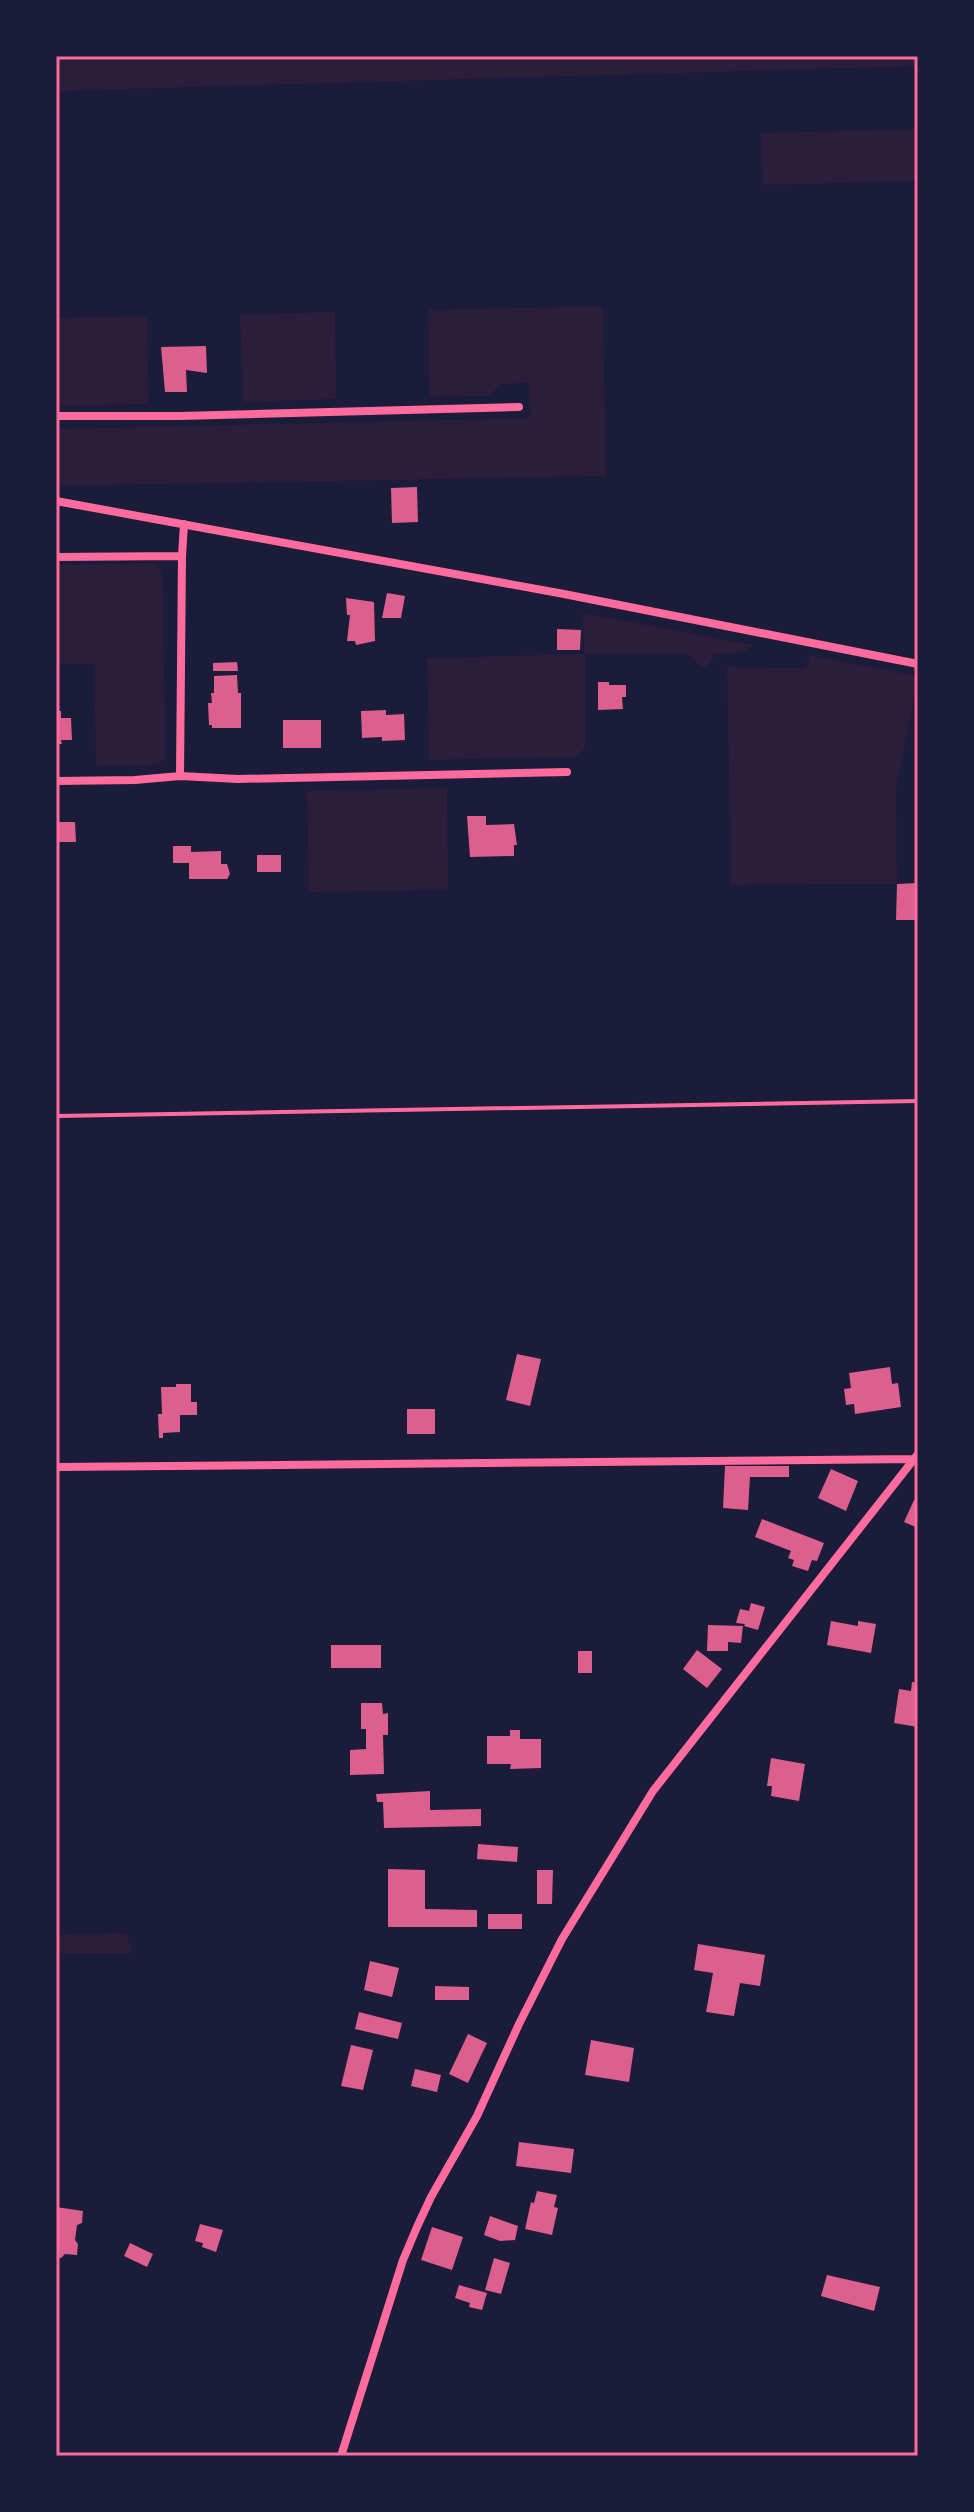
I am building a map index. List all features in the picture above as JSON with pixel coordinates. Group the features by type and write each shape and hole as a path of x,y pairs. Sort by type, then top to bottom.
{"street":[{"path":"56,416 180,416 519,407"},
{"path":"56,501 564,594 918,664"},
{"path":"180,776 184,524"},
{"path":"56,557 182,556"},
{"path":"56,781 180,776 238,779 567,772"},
{"path":"56,1467 916,1456"},
{"path":"341,2456 403,2260 431,2197 477,2116 562,1939 653,1791 916,1456"}],"lane":[{"path":"56,1116 918,1101"}],"shaded area":[{"path":"56,56 918,56 918,66 56,91"},
{"path":"918,129 918,181 762,185 761,133"},
{"path":"603,306 606,476 56,486 56,429 530,418 529,383 501,384 489,396 430,397 428,310"},
{"path":"335,312 336,399 243,402 240,314"},
{"path":"147,316 149,404 56,406 56,318"},
{"path":"154,563 162,571 166,757 157,765 96,766 94,664 56,664 56,565"},
{"path":"583,613 753,645 741,652 714,653 709,667 699,667 689,654 585,654 585,748 576,757 429,760 427,658 584,654"},
{"path":"810,655 918,676 896,790 897,884 731,885 727,667 806,668"},
{"path":"447,788 448,890 309,892 307,791"},
{"path":"126,1933 133,1953 56,1953 56,1935"}],"building":[{"path":"206,346 207,373 186,370 187,392 165,392 161,347"},
{"path":"417,487 418,522 392,523 391,488"},
{"path":"387,593 405,596 401,618 382,618"},
{"path":"346,598 374,602 375,641 356,645 355,641 347,641 350,615 347,615"},
{"path":"557,629 581,630 580,650 557,650"},
{"path":"237,662 238,671 213,671 213,663"},
{"path":"237,675 238,693 241,693 241,728 212,728 209,725 208,703 212,703 214,676"},
{"path":"598,682 626,685 626,697 622,697 623,709 598,710"},
{"path":"386,710 386,715 404,714 405,740 362,738 361,711"},
{"path":"56,711 61,711 61,718 71,718 72,740 61,740 62,744 56,744"},
{"path":"283,720 321,720 321,748 283,748"},
{"path":"467,816 486,816 486,825 514,824 517,845 514,845 514,856 470,857"},
{"path":"56,822 75,822 76,842 56,842"},
{"path":"173,846 191,846 191,852 221,851 221,864 227,864 230,874 227,879 189,879 189,863 173,863"},
{"path":"257,855 281,855 281,872 257,872"},
{"path":"918,883 918,920 896,920 897,884"},
{"path":"517,1354 541,1359 530,1406 506,1400"},
{"path":"890,1367 892,1384 898,1383 901,1407 855,1414 854,1404 846,1405 844,1389 851,1388 849,1373"},
{"path":"176,1384 191,1384 191,1402 197,1402 197,1415 180,1415 180,1432 163,1433 163,1438 159,1438 161,1387 176,1387"},
{"path":"407,1409 435,1409 435,1434 407,1434"},
{"path":"725,1466 789,1466 789,1477 750,1477 748,1510 723,1508"},
{"path":"831,1469 858,1481 846,1511 818,1498"},
{"path":"914,1500 918,1502 918,1528 904,1522"},
{"path":"762,1519 824,1543 817,1561 812,1560 808,1571 792,1566 794,1560 788,1558 791,1551 755,1537"},
{"path":"751,1603 765,1607 758,1630 736,1623 740,1609 749,1611"},
{"path":"831,1621 858,1626 858,1621 876,1624 871,1653 827,1645"},
{"path":"708,1625 743,1626 741,1643 728,1642 728,1651 707,1651"},
{"path":"331,1645 381,1645 381,1668 331,1668"},
{"path":"697,1650 722,1669 707,1688 683,1669"},
{"path":"578,1651 592,1651 592,1673 578,1673"},
{"path":"912,1682 918,1683 918,1727 894,1723 899,1689 911,1691"},
{"path":"361,1703 382,1703 383,1714 388,1713 388,1735 383,1735 384,1774 350,1775 350,1750 366,1749 366,1729 361,1729"},
{"path":"510,1730 520,1730 520,1739 541,1739 541,1768 510,1769 511,1764 487,1764 487,1736 510,1736"},
{"path":"771,1758 805,1764 799,1801 771,1796 772,1786 767,1786"},
{"path":"430,1791 430,1810 481,1809 481,1826 384,1828 383,1802 377,1802 376,1794"},
{"path":"478,1844 518,1847 517,1862 477,1859"},
{"path":"388,1869 425,1870 425,1909 477,1910 477,1927 388,1927"},
{"path":"537,1870 553,1870 552,1904 537,1904"},
{"path":"488,1914 522,1914 522,1929 488,1929"},
{"path":"698,1944 765,1955 760,1986 740,1983 734,2016 706,2012 713,1973 694,1970"},
{"path":"370,1961 399,1968 392,1997 364,1990"},
{"path":"435,1986 469,1987 469,2000 435,2000"},
{"path":"359,2012 402,2023 398,2039 355,2029"},
{"path":"468,2034 487,2043 468,2083 449,2074"},
{"path":"591,2040 634,2048 629,2082 585,2075"},
{"path":"351,2045 373,2050 363,2090 341,2086"},
{"path":"415,2069 441,2075 437,2092 411,2086"},
{"path":"519,2142 574,2149 571,2173 516,2166"},
{"path":"537,2191 557,2195 554,2207 558,2208 552,2235 525,2229 531,2202 534,2203"},
{"path":"56,2207 83,2211 82,2223 77,2225 77,2255 56,2257"},
{"path":"490,2216 518,2226 515,2240 500,2241 484,2235"},
{"path":"200,2224 223,2230 216,2252 195,2241"},
{"path":"432,2227 463,2237 452,2270 421,2260"},
{"path":"130,2243 153,2254 147,2267 124,2256"},
{"path":"494,2258 510,2263 501,2294 485,2290"},
{"path":"827,2275 880,2287 874,2311 821,2296"},
{"path":"459,2285 487,2293 482,2310 469,2307 470,2303 455,2298"}]}
